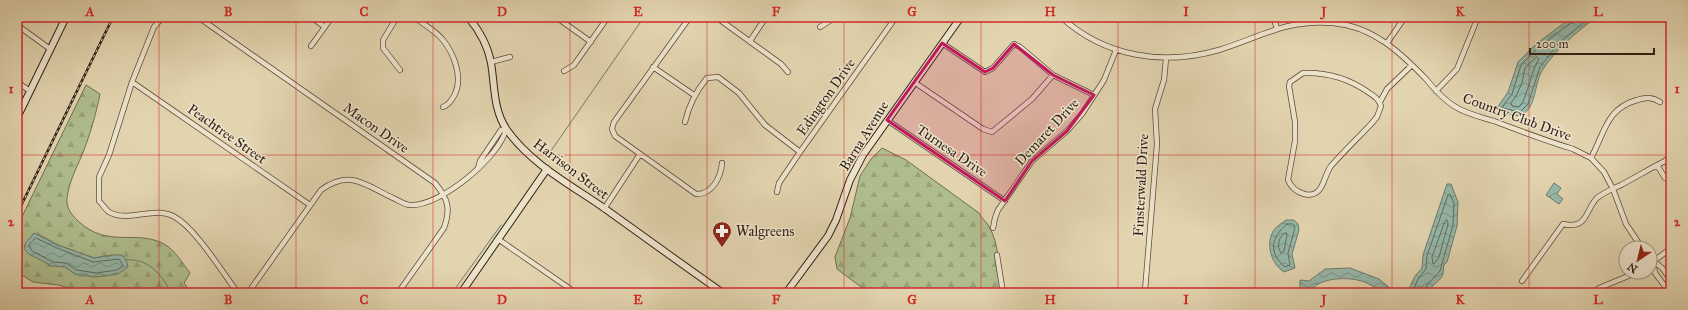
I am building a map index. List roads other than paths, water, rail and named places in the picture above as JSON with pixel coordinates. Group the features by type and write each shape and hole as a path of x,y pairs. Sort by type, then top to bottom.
{"street":[{"path":"17,118 66,17"},
{"path":"163,17 154,27 132,82 110,155 99,177 99,201 109,212 124,215 154,212 172,215 189,227 238,293"},
{"name":"Macon Drive","path":"198,17 435,183 443,194 448,207 448,216 444,228 398,293"},
{"path":"311,17 325,27"},
{"path":"311,46 332,17"},
{"path":"397,17 384,40 383,48 400,70"},
{"path":"414,17 443,39 452,54 457,69 457,90 452,100 447,106 443,107"},
{"name":"Harrison Street","path":"468,17 480,32 491,62 495,100 499,115 506,129 525,151 547,169 723,293"},
{"path":"556,17 591,42"},
{"path":"564,71 574,65 608,17"},
{"path":"690,17 614,122 612,129 615,136 696,194 703,194 710,191 721,173 722,163"},
{"path":"716,17 781,64 788,72"},
{"path":"750,41 766,17"},
{"path":"820,27 831,20 832,17"},
{"name":"Edington Drive","path":"777,192 779,183 800,152 896,17"},
{"name":"Barna Avenue","path":"786,293 828,236 836,220 850,180 863,155 961,17"},
{"name":"Country Club Drive","path":"1061,17 1075,30 1116,50 1138,56 1166,59 1190,57 1220,49 1277,28 1308,23 1343,24 1372,34 1386,43 1412,65 1436,91 1460,110 1574,150 1591,158 1604,172 1613,189 1626,224 1637,240"},
{"path":"1273,17 1277,28"},
{"path":"1386,43 1405,17"},
{"path":"1436,91 1457,69 1478,17"},
{"path":"17,25 50,48"},
{"path":"942,43 985,72 993,68 1014,44 1020,47 1053,75 1094,95"},
{"name":"Demaret Drive","path":"993,228 994,218 1032,161 1067,131 1082,114 1104,80 1116,50"},
{"path":"491,62 510,57"},
{"name":"Finsterwald Drive","path":"1145,291 1157,144 1155,109 1164,80 1166,59"},
{"path":"1380,102 1363,88 1341,77 1324,74 1303,73 1290,82 1289,93 1294,113 1295,141 1288,180 1293,188 1307,195 1316,193 1320,189 1330,168 1377,117 1381,106 1380,102 1387,89 1412,65"},
{"path":"653,67 694,95"},
{"path":"914,82 983,129 992,132 1032,98 1053,75"},
{"path":"684,122 694,95 707,78 718,77 739,93 765,125 800,152"},
{"path":"17,82 30,91"},
{"name":"Peachtree Street","path":"132,82 310,205"},
{"path":"1591,158 1616,110 1626,103 1644,98 1653,98 1660,102"},
{"name":"Turnesa Drive","path":"887,120 1004,201"},
{"path":"248,293 321,190 331,182 341,179 354,179 409,205 424,205 472,176 478,168 484,164 504,138 506,129 500,130 480,161 478,168"},
{"path":"604,209 640,154"},
{"path":"1522,281 1563,224 1577,224 1584,219 1597,198 1669,159 1671,170"},
{"path":"1658,165 1665,178 1671,180"},
{"path":"461,293 547,169"},
{"path":"498,239 576,293"},
{"path":"1658,256 1671,248"},
{"path":"997,255 1003,293"},
{"path":"1658,265 1662,268 1671,280"},
{"path":"1658,277 1670,293"},
{"path":"1593,293 1599,288 1618,280"}],"water":[{"path":"1572,17 1596,17 1567,41 1548,61 1540,75 1533,101 1521,116 1508,114 1499,110 1497,108 1508,92 1518,62 1536,44"},
{"path":"1554,183 1561,188 1557,194 1563,199 1559,204 1546,195"},
{"path":"1447,184 1451,184 1458,202 1457,226 1447,262 1444,265 1443,275 1432,286 1429,293 1407,293 1415,276 1422,268 1423,255"},
{"path":"1286,220 1294,220 1298,224 1299,230 1292,254 1295,268 1284,272 1279,268 1273,259 1270,241 1274,230"},
{"path":"34,233 58,245 94,258 122,255 126,259 128,267 118,274 95,277 75,274 65,267 52,266 29,254 24,249 25,244"},
{"path":"1350,268 1379,279 1396,293 1383,292 1362,281 1336,279 1318,284 1309,293 1297,293 1300,288 1300,280 1309,281 1325,269"}],"waterway":[{"path":"546,158 644,17"},
{"path":"452,293 501,225"},
{"path":"125,260 140,261 147,264 164,280 171,293"}],"railway":[{"path":"17,214 113,17"}],"place":[{"name":"Walgreens","path":"722,248"}]}
